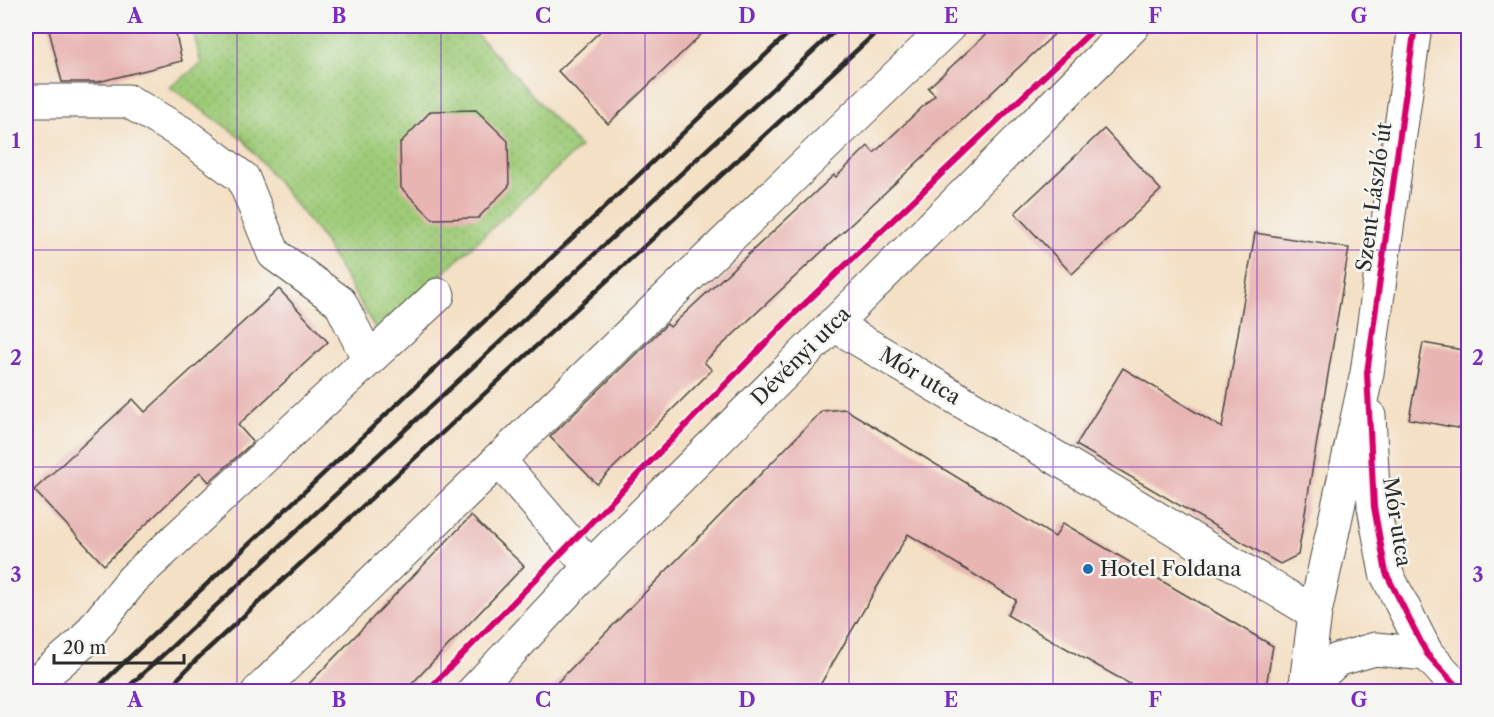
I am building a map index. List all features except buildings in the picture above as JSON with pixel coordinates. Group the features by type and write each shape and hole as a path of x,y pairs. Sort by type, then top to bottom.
{"street":[{"path":"258,692 949,26"},
{"name":"Szent László út","path":"1305,691 1315,613 1366,373 1415,26"},
{"name":"Dévényi utca","path":"473,692 590,567 833,324 1117,31"},
{"path":"26,101 128,101 184,134 243,177 274,254 340,302 369,360"},
{"path":"26,691 83,642 133,579 438,296"},
{"name":"Mór utca","path":"833,324 1315,613"},
{"name":"Mór utca","path":"1366,373 1374,507 1386,573 1427,654 1462,692"},
{"path":"498,459 590,567"},
{"path":"1305,691 1337,660 1375,649 1427,654"}],"green space":[{"path":"192,26 469,26 580,147 378,333 320,235 243,139 170,87 201,64"}],"railway":[{"path":"93,692 796,26"},
{"path":"123,692 840,26"},
{"path":"165,692 196,660 883,26"}],"cycle path":[{"path":"426,692 794,314 1097,26"},
{"path":"1415,26 1367,373 1374,507 1386,573 1427,654 1462,692"}],"place":[{"name":"Hotel Foldana","path":"1088,569"}]}
